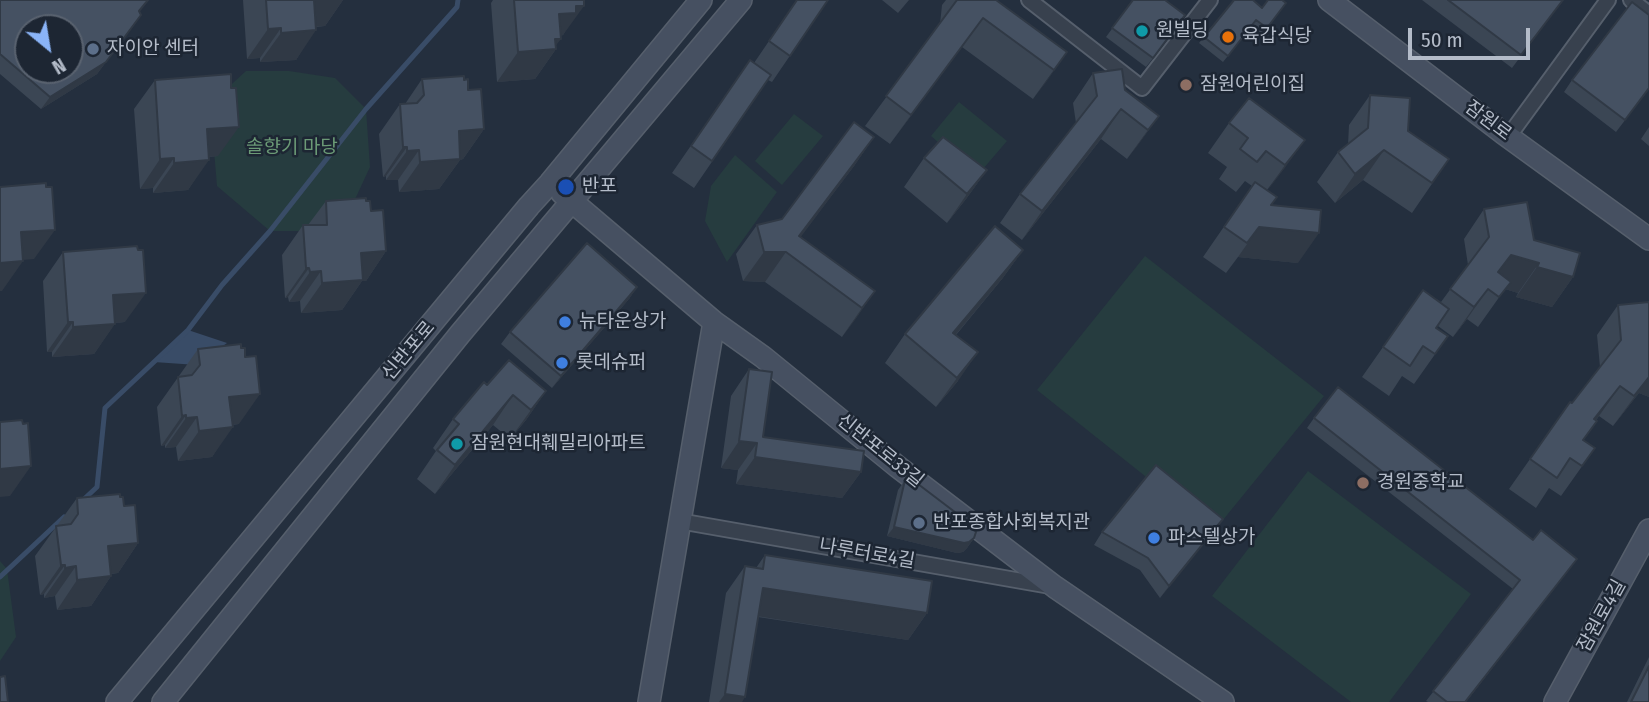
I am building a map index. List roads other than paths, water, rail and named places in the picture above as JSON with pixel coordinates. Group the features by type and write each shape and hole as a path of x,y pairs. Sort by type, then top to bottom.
{"main road":[{"name":"신반포로","path":"117,702 701,0"},
{"name":"신반포로","path":"163,702 460,334 741,0"},
{"name":"잠원로","path":"1335,2 1508,136 1649,239"},
{"name":"신반포로33길","path":"551,183 714,322 898,467 1055,587 1223,702"},
{"path":"649,702 714,322"},
{"name":"잠원로4길","path":"1555,702 1649,530"}],"street":[{"path":"1029,0 1142,88 1210,0"},
{"path":"1508,136 1608,0"},
{"path":"1631,0 1649,15"},
{"name":"나루터로4길","path":"679,521 1055,587"}],"water":[{"path":"188,330 227,343 197,365 154,362"}],"waterway":[{"path":"82,501 97,487 105,408 188,330 366,109 457,7 458,0"},
{"path":"0,577 64,517"}],"place":[{"name":"원빌딩","path":"1142,31"},
{"name":"육갑식당","path":"1228,37"},
{"name":"자이안 센터","path":"93,49"},
{"name":"잠원어린이집","path":"1186,85"},
{"name":"반포","path":"566,187"},
{"name":"뉴타운상가","path":"565,322"},
{"name":"롯데슈퍼","path":"562,363"},
{"name":"잠원현대훼밀리아파트","path":"457,444"},
{"name":"경원중학교","path":"1363,483"},
{"name":"반포종합사회복지관","path":"919,523"},
{"name":"파스텔상가","path":"1154,538"}],"park label":[{"name":"솔향기 마당","path":"292,148"}]}
